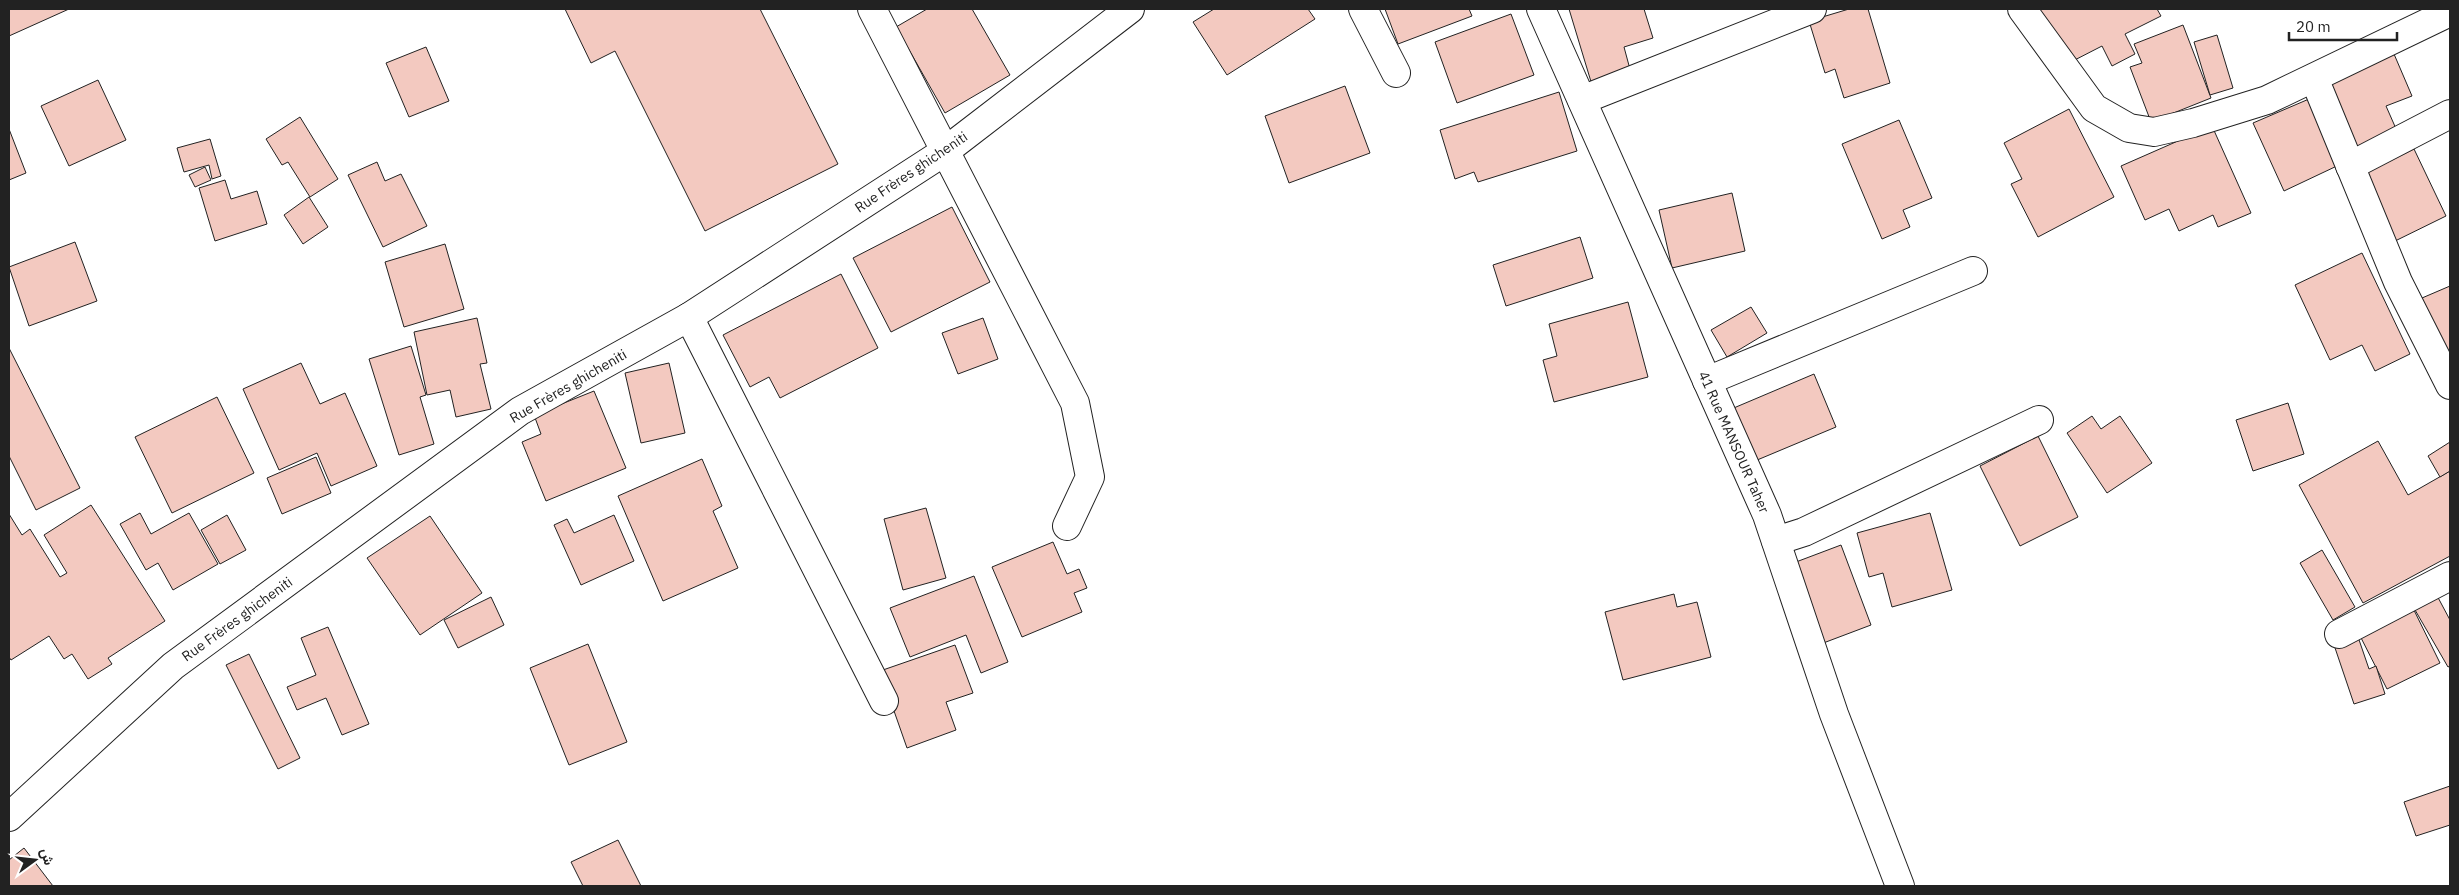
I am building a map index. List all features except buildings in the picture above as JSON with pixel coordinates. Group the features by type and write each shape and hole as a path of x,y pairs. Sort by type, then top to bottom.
{"street":[{"path":"872,9 1075,403 1090,476 1067,526"},
{"name":"Rue Frères ghicheniti","path":"9,816 173,666 520,412 689,317 944,152 1130,9"},
{"path":"1363,9 1396,73"},
{"name":"41 Rue MANSOUR Taher","path":"1541,9 1767,515 1834,714 1900,886"},
{"path":"1582,100 1812,9"},
{"path":"2022,9 2094,108 2129,128 2154,132 2192,123 2267,100 2450,12"},
{"path":"2314,78 2398,282 2450,385"},
{"path":"2350,166 2450,114"},
{"path":"1707,381 1973,271"},
{"path":"689,317 884,701"},
{"path":"1776,541 1804,532 2039,420"},
{"path":"2339,634 2450,576"}]}
